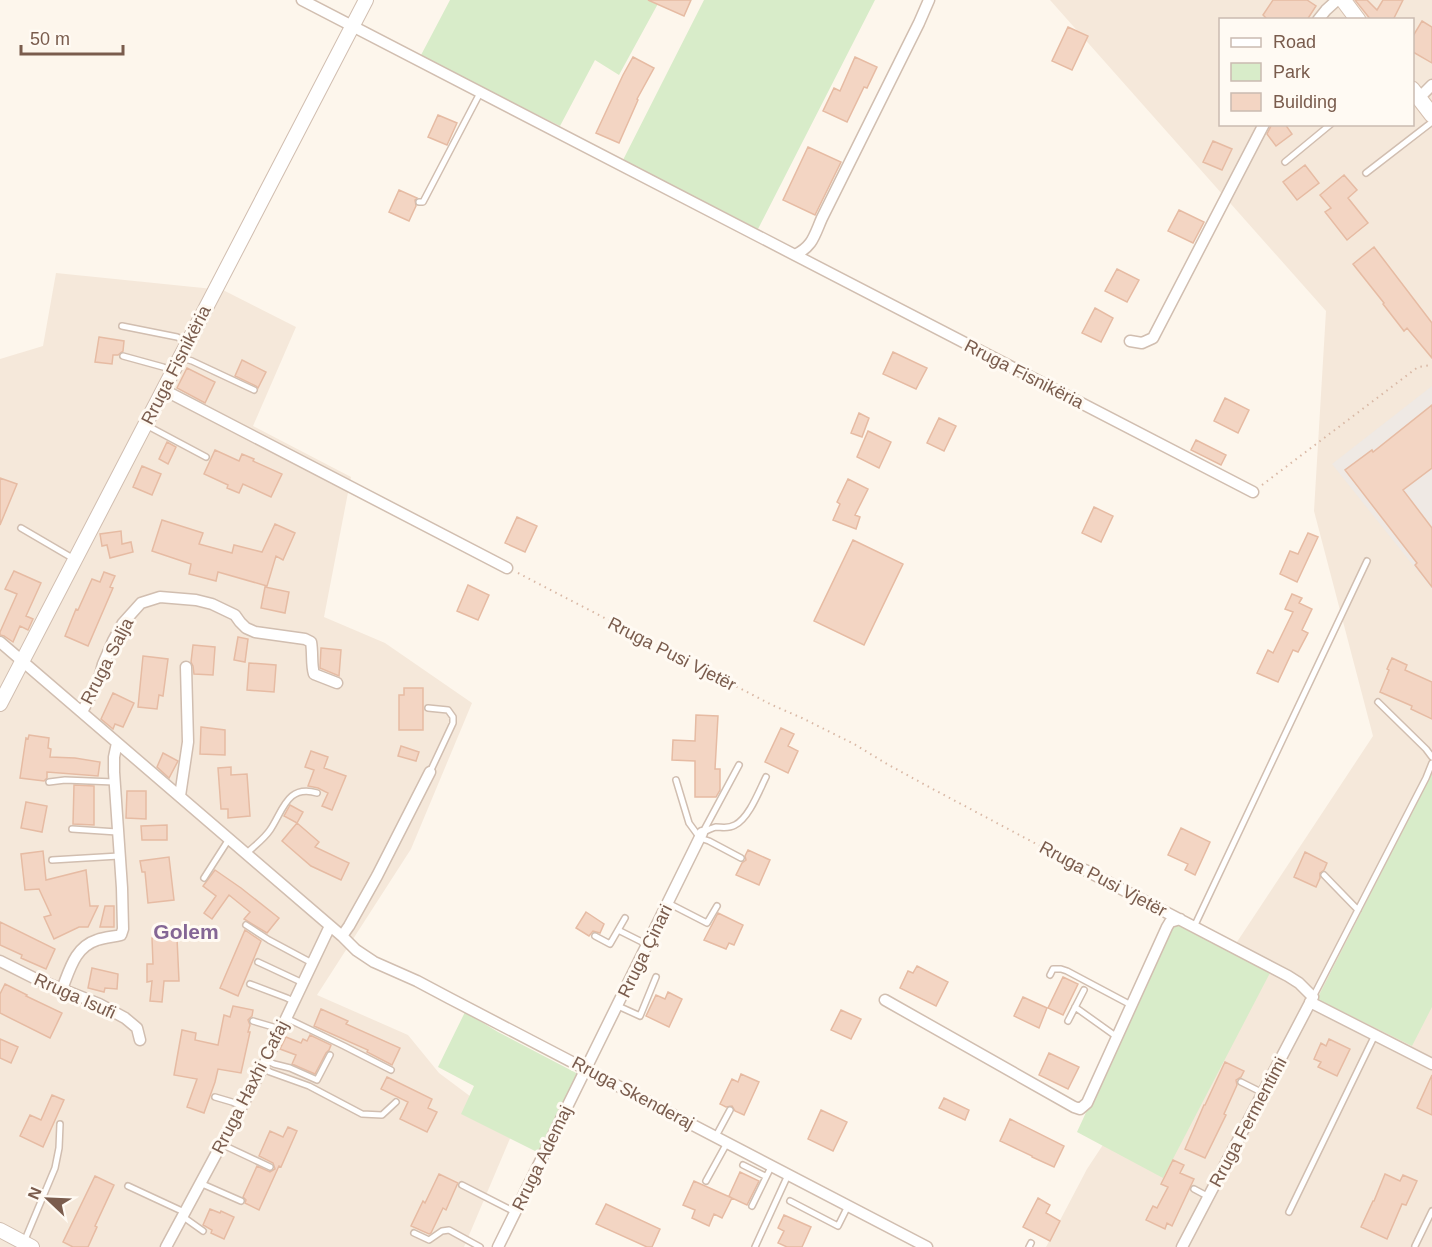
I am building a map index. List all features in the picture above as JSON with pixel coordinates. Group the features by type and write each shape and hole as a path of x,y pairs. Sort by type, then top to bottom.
{"main road":[{"path":"1343,0 1356,18"},
{"path":"1416,94 1432,115"}],"street":[{"path":"302,0 352,26"},
{"name":"Rruga Fisnikëria","path":"0,704 366,0"},
{"path":"795,255 804,251 811,243 929,0"},
{"path":"1320,18 1337,0"},
{"name":"Rruga Fisnikëria","path":"352,26 1253,492"},
{"path":"1416,94 1432,85"},
{"path":"1130,341 1142,343 1153,338 1263,126"},
{"path":"164,390 507,568"},
{"name":"Rruga Salja","path":"81,712 99,679 108,653 123,623 141,603 160,597 196,600 212,604 235,615 246,628 255,632 305,639 311,642 314,675 338,683"},
{"name":"Rruga Skenderaj","path":"0,642 356,950 374,962 417,981 587,1068 927,1247"},
{"path":"180,796 188,742 186,666"},
{"path":"62,989 76,956 86,945 121,935 123,929 114,782 114,757 117,743"},
{"path":"342,936 377,876 430,772"},
{"name":"Rruga Çinari","path":"587,1068 701,836"},
{"name":"Rruga Pusi Vjetër","path":"1085,870 1288,976 1299,983 1312,1000 1432,1064"},
{"name":"Rruga Pusi Vjetër","path":"885,1000 1064,1102 1080,1108 1087,1103 1167,927 1170,922 1180,919"},
{"name":"Rruga Haxhi Cafaj","path":"166,1247 264,1064 330,926"},
{"name":"Rruga Isufi","path":"0,961 34,978 99,1004 125,1018 137,1028 140,1040"},
{"name":"Rruga Fermentimi","path":"1182,1247 1312,1000"},
{"name":"Rruga Ademaj","path":"498,1247 587,1068"},
{"path":"0,1230 21,1244"}],"lane":[{"path":"419,202 423,202 481,93"},
{"path":"1366,172 1432,122"},
{"path":"1285,162 1328,126"},
{"path":"122,326 177,337 188,342"},
{"path":"123,356 173,371"},
{"path":"180,357 254,390"},
{"path":"145,424 206,457"},
{"path":"21,528 75,560"},
{"path":"1194,927 1367,561"},
{"path":"1378,702 1432,757"},
{"path":"428,708 448,710 453,717 453,723 430,772"},
{"path":"1312,1000 1432,764"},
{"path":"701,836 739,765"},
{"path":"701,836 714,827 734,826 741,820 749,810 766,777"},
{"path":"49,782 65,780 114,782"},
{"path":"676,780 689,823 701,836 741,858"},
{"path":"246,854 269,831 291,797 299,791 308,790 317,793"},
{"path":"72,829 117,832"},
{"path":"204,878 229,839"},
{"path":"52,860 119,856"},
{"path":"1324,875 1358,910"},
{"path":"668,903 707,922 717,906"},
{"path":"595,936 609,944 625,918"},
{"path":"246,925 312,963"},
{"path":"618,930 648,945"},
{"path":"258,962 303,983"},
{"path":"1050,975 1053,969 1067,971 1131,1005"},
{"path":"618,1006 640,1016 656,977"},
{"path":"250,984 294,1002"},
{"path":"1068,1021 1084,990"},
{"path":"1075,1007 1117,1036"},
{"path":"286,1018 391,1070"},
{"path":"253,1021 281,1029"},
{"path":"1289,1212 1375,1035"},
{"path":"264,1064 290,1068 317,1080 330,1055"},
{"path":"264,1064 270,1072 309,1086 362,1114 382,1115 396,1102"},
{"path":"1241,1082 1263,1093"},
{"path":"215,1097 242,1107"},
{"path":"716,1136 730,1110"},
{"path":"21,1244 55,1168 60,1125"},
{"path":"706,1181 727,1142"},
{"path":"221,1144 270,1167"},
{"path":"743,1165 765,1176"},
{"path":"752,1206 771,1165"},
{"path":"755,1247 789,1174"},
{"path":"200,1183 241,1201"},
{"path":"462,1185 515,1212"},
{"path":"128,1186 183,1214 203,1231"},
{"path":"1194,1189 1209,1197"},
{"path":"790,1201 838,1226 848,1206"},
{"path":"1415,1246 1432,1211"},
{"path":"414,1233 429,1240 442,1231 449,1230 480,1247"}],"path":[{"path":"1253,492 1418,367 1432,365"},
{"name":"Rruga Pusi Vjetër","path":"507,568 772,705 854,744 929,787 1085,870"}],"shaded area":[{"path":"1050,0 1432,0 1432,1247 1046,1247 1087,1169 1373,736 1314,511 1326,311"},
{"path":"56,273 223,290 296,327 253,426 351,477 324,617 385,643 472,703 411,849 317,995 408,1035 439,1073 514,1129 464,1247 0,1247 0,359 43,346"},
{"path":"1432,386 1432,589 1332,464"}],"green space":[{"path":"450,0 660,0 619,75 595,60 560,126 420,57"},
{"path":"704,0 875,0 758,229 623,160"},
{"path":"1432,773 1432,1007 1412,1046 1317,999"},
{"path":"1176,925 1181,925 1271,971 1163,1178 1077,1132 1169,932"},
{"path":"465,1012 580,1075 539,1153 461,1114 474,1086 438,1067"}],"building":[{"path":"648,0 691,0 684,16"},
{"path":"1273,0 1307,0 1316,6 1308,18 1266,18 1263,15"},
{"path":"1355,0 1367,0 1377,10 1383,0 1403,0 1394,18 1369,18"},
{"path":"1422,21 1432,27 1432,63 1414,53 1414,34"},
{"path":"1068,27 1088,36 1072,70 1052,61"},
{"path":"633,57 654,68 637,99 619,143 596,133"},
{"path":"855,57 877,67 867,88 864,87 847,122 823,111 834,88 840,91"},
{"path":"438,115 457,123 447,145 428,137"},
{"path":"1271,126 1286,126 1292,134 1276,146 1267,134"},
{"path":"1213,141 1232,149 1222,170 1203,162"},
{"path":"808,147 841,162 815,215 783,200"},
{"path":"1305,165 1319,183 1297,200 1283,182"},
{"path":"1344,175 1357,190 1348,198 1368,223 1347,240 1325,212 1331,208 1320,195"},
{"path":"399,190 417,198 409,221 389,212"},
{"path":"1179,210 1204,222 1193,243 1168,231"},
{"path":"1374,247 1432,323 1432,358 1407,328 1404,331 1353,264"},
{"path":"1117,269 1139,280 1127,302 1105,291"},
{"path":"1095,308 1113,318 1101,342 1082,333"},
{"path":"99,337 124,341 123,351 118,355 113,355 112,364 95,362"},
{"path":"893,352 927,368 916,389 883,374"},
{"path":"242,360 266,372 258,388 235,376"},
{"path":"187,368 215,382 205,403 177,388"},
{"path":"1225,398 1249,410 1238,433 1214,421"},
{"path":"1432,405 1432,468 1403,490 1432,528 1432,587 1415,565 1417,563 1345,470 1372,450 1373,452"},
{"path":"859,413 869,418 862,437 851,433"},
{"path":"939,418 956,426 944,451 927,443"},
{"path":"868,431 891,442 879,468 857,457"},
{"path":"1196,440 1226,455 1221,465 1191,450"},
{"path":"167,442 176,447 168,464 159,459"},
{"path":"215,450 239,461 242,454 282,474 271,497 243,484 239,493 204,474"},
{"path":"142,466 161,474 152,495 133,487"},
{"path":"0,478 17,484 0,525"},
{"path":"848,479 868,489 855,515 860,517 856,529 833,520 840,504 837,502"},
{"path":"1094,507 1113,516 1101,542 1082,533"},
{"path":"517,517 537,526 525,552 505,543"},
{"path":"162,520 203,533 199,544 232,553 234,545 262,552 275,524 295,533 283,560 276,556 267,586 218,572 216,581 189,574 191,564 152,551"},
{"path":"121,531 122,544 131,542 133,552 110,558 107,545 102,546 100,534"},
{"path":"1308,533 1318,537 1297,582 1280,574 1290,551 1298,554"},
{"path":"853,540 903,564 864,645 814,621"},
{"path":"14,571 41,583 26,616 33,619 28,630 20,626 13,642 0,635 0,632 17,594 5,589"},
{"path":"104,572 115,576 110,587 113,588 88,646 65,636 92,579 100,582"},
{"path":"468,585 489,595 478,620 457,611"},
{"path":"265,587 289,592 285,613 261,608"},
{"path":"1292,594 1302,598 1299,603 1312,609 1302,630 1308,633 1298,652 1293,650 1278,682 1257,673 1268,650 1273,653 1293,612 1285,609"},
{"path":"238,637 248,639 245,662 234,660"},
{"path":"193,645 215,647 213,675 194,674 191,662"},
{"path":"321,648 341,650 339,676 320,668"},
{"path":"143,656 168,659 163,696 159,695 157,709 138,707"},
{"path":"1392,658 1407,665 1405,670 1432,682 1432,719 1411,709 1412,706 1380,692"},
{"path":"249,663 276,665 274,692 247,690"},
{"path":"404,688 423,688 423,730 399,730 399,695 404,695"},
{"path":"113,693 134,703 123,727 115,724 113,729 101,719"},
{"path":"696,715 718,716 715,769 720,769 720,790 716,797 695,797 695,761 672,760 673,740 695,741"},
{"path":"201,727 225,730 225,755 200,754"},
{"path":"781,728 794,734 788,746 798,751 788,773 765,762"},
{"path":"29,735 49,738 50,757 100,762 98,776 47,772 47,778 44,781 20,778 26,738 28,739"},
{"path":"401,746 419,752 416,761 398,756"},
{"path":"311,751 328,757 324,768 346,776 332,810 322,806 328,793 308,786 314,770 305,767"},
{"path":"163,753 178,761 169,778 157,767"},
{"path":"231,767 231,775 247,774 250,816 228,818 228,809 221,809 218,768"},
{"path":"74,785 94,786 94,825 73,824"},
{"path":"127,791 146,791 146,819 126,818"},
{"path":"26,802 47,806 42,832 21,828"},
{"path":"290,805 303,812 297,823 284,816"},
{"path":"297,823 319,842 315,847 349,863 341,880 311,866 282,841"},
{"path":"167,825 167,840 142,840 141,826"},
{"path":"1181,828 1210,842 1195,875 1185,870 1188,864 1168,855"},
{"path":"748,850 770,860 759,885 736,875 746,860"},
{"path":"43,851 46,880 86,870 90,906 98,906 88,927 79,927 54,939 44,917 51,915 39,889 25,890 21,854"},
{"path":"1305,852 1327,863 1320,873 1316,887 1294,877"},
{"path":"169,857 174,900 148,903 145,872 142,872 140,861"},
{"path":"215,870 279,918 267,933 244,919 250,912 229,895 212,919 204,913 216,896 203,886"},
{"path":"105,906 114,906 114,927 100,927"},
{"path":"586,912 604,924 600,933 593,931 589,936 576,928"},
{"path":"718,913 743,925 734,945 729,943 726,949 704,940"},
{"path":"0,922 55,949 46,969 21,958 22,955 0,945"},
{"path":"245,930 261,941 238,996 220,988"},
{"path":"152,938 177,938 179,981 164,981 162,1002 150,1001 152,981 147,982 147,964 153,964"},
{"path":"917,966 948,982 936,1006 900,988 908,971 913,973"},
{"path":"92,968 118,974 117,989 105,988 104,992 88,988"},
{"path":"1063,977 1078,984 1063,1015 1048,1008"},
{"path":"5,984 62,1013 50,1038 0,1013 0,994"},
{"path":"668,992 682,999 669,1027 646,1016 656,995 665,999"},
{"path":"1023,997 1047,1008 1039,1028 1014,1016"},
{"path":"233,1006 253,1010 248,1020 250,1025 248,1032 250,1032 241,1073 218,1069 204,1113 187,1107 197,1079 174,1075 182,1030 196,1033 195,1040 218,1045 224,1015 230,1017"},
{"path":"321,1009 348,1021 346,1024 400,1048 392,1065 367,1052 368,1050 314,1026"},
{"path":"841,1010 861,1019 851,1039 831,1030"},
{"path":"310,1035 331,1045 315,1074 292,1064 296,1055 280,1049 286,1037 301,1043 303,1039 307,1041"},
{"path":"0,1039 18,1047 11,1063 0,1058"},
{"path":"1329,1039 1350,1049 1337,1076 1318,1067 1321,1062 1314,1059 1321,1043 1326,1046"},
{"path":"1049,1053 1079,1067 1068,1089 1039,1075"},
{"path":"1225,1062 1244,1071 1236,1080 1237,1085 1224,1114 1226,1115 1205,1158 1185,1149"},
{"path":"741,1074 759,1082 744,1115 735,1111 732,1106 726,1107 720,1104 732,1079 738,1082"},
{"path":"1432,1075 1432,1115 1417,1108"},
{"path":"387,1077 432,1099 428,1108 437,1112 427,1132 400,1119 408,1102 381,1089"},
{"path":"52,1095 64,1100 43,1147 20,1136 30,1115 41,1120"},
{"path":"944,1098 969,1110 965,1120 939,1108"},
{"path":"821,1110 847,1122 833,1151 808,1139"},
{"path":"1010,1119 1064,1146 1054,1167 1000,1141"},
{"path":"288,1127 297,1131 259,1210 245,1203 246,1200 243,1197 257,1166 270,1172 275,1169 273,1163 259,1156 270,1131 283,1137"},
{"path":"1173,1160 1184,1165 1180,1173 1194,1179 1172,1226 1167,1223 1165,1229 1146,1220 1153,1206 1157,1208 1168,1187 1161,1184"},
{"path":"740,1172 759,1181 747,1205 729,1196"},
{"path":"439,1174 458,1183 446,1210 443,1208 429,1234 411,1226"},
{"path":"1385,1174 1400,1181 1403,1175 1417,1181 1406,1205 1402,1204 1387,1239 1361,1227"},
{"path":"95,1176 114,1185 88,1247 73,1247 63,1242"},
{"path":"694,1181 732,1198 722,1218 714,1214 709,1226 692,1218 695,1210 683,1205"},
{"path":"1038,1198 1050,1205 1046,1213 1060,1221 1050,1241 1023,1227"},
{"path":"606,1204 660,1229 652,1247 647,1247 596,1224"},
{"path":"210,1209 234,1217 224,1239 211,1233 212,1230 203,1225"},
{"path":"784,1215 811,1227 802,1247 787,1247 778,1243 784,1231 778,1228"}],"district":[{"name":"Golem","path":"186,932"}]}
